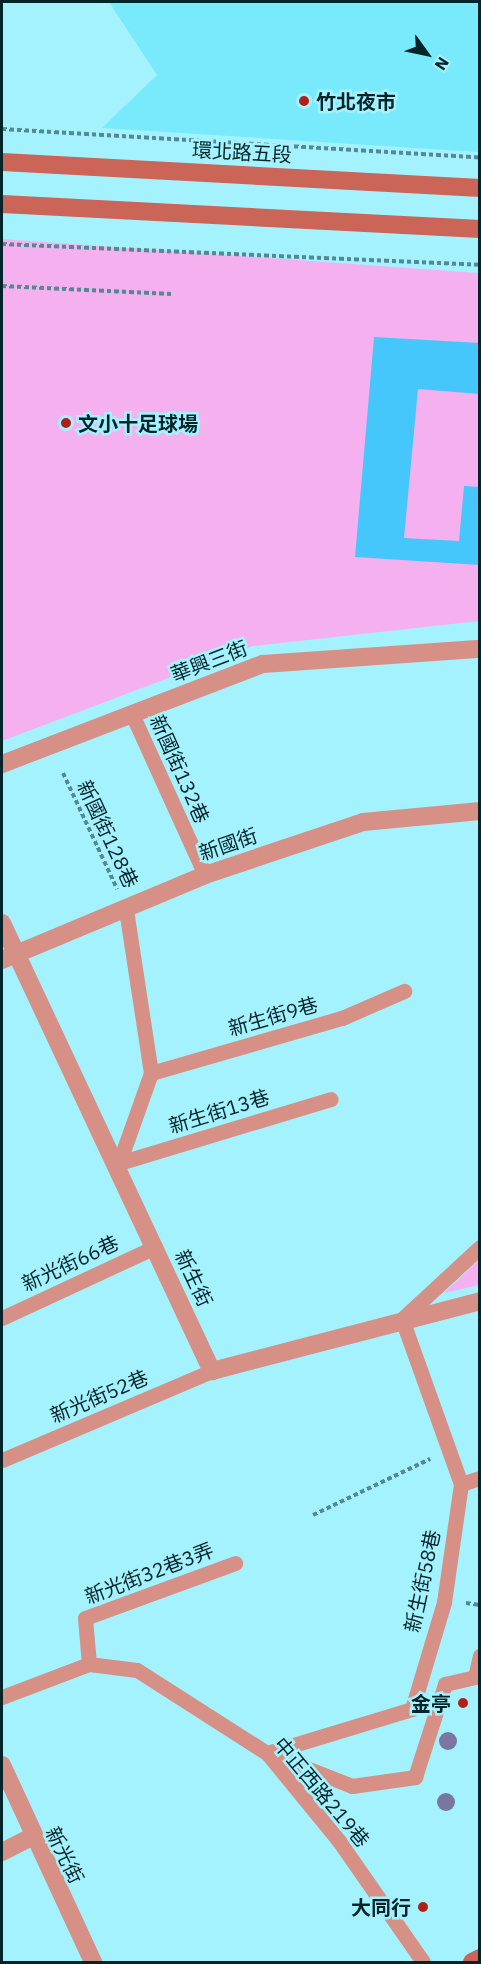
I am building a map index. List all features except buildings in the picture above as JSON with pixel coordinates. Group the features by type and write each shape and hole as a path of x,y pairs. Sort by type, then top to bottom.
{"street":[{"name":"環北路五段","path":"2,162 480,188"},
{"path":"2,204 480,228"},
{"name":"華興三街","path":"2,764 263,664 480,649"},
{"name":"新國街","path":"9,957 205,875 363,822 480,812"},
{"name":"新生街","path":"2,923 9,957 119,1163 212,1371"},
{"path":"212,1371 402,1319 480,1301"},
{"name":"新光街","path":"2,1765 31,1837 93,1962"},
{"path":"2,1852 31,1837"},
{"path":"472,1962 480,1958"}],"lane":[{"name":"新國街132巷","path":"132,714 205,875"},
{"path":"119,1163 151,1073 126,909"},
{"name":"新生街9巷","path":"151,1073 342,1018 404,991"},
{"name":"新生街13巷","path":"119,1163 331,1099"},
{"name":"新光街66巷","path":"2,1318 155,1247"},
{"path":"402,1319 480,1247"},
{"name":"新生街58巷","path":"267,1753 412,1709 444,1602 462,1484 402,1319"},
{"name":"新光街52巷","path":"2,1460 212,1371"},
{"path":"462,1484 480,1478"},
{"name":"新光街32巷3弄","path":"89,1664 85,1618 235,1563"},
{"path":"267,1753 352,1786 415,1777 445,1684 475,1677 480,1656"},
{"path":"2,1697 89,1664"},
{"name":"中正西路219巷","path":"89,1664 137,1670 267,1753 339,1840 423,1962"}],"path":[{"path":"2,129 480,157"},
{"path":"2,244 480,265"},
{"path":"2,286 172,294"},
{"name":"新國街128巷","path":"63,773 126,909"},
{"path":"313,1515 449,1449"}],"shaded area":[{"name":"竹北夜市","path":"109,2 479,2 479,152 102,128 157,75"},
{"path":"2,239 479,273 479,621 253,646 2,741"},
{"path":"479,1260 479,1285 444,1293"}],"place":[{"name":"竹北夜市","path":"304,101"},
{"name":"文小十足球場","path":"66,423"},
{"name":"金亭","path":"463,1703"},
{"name":"大同行","path":"423,1907"}]}
